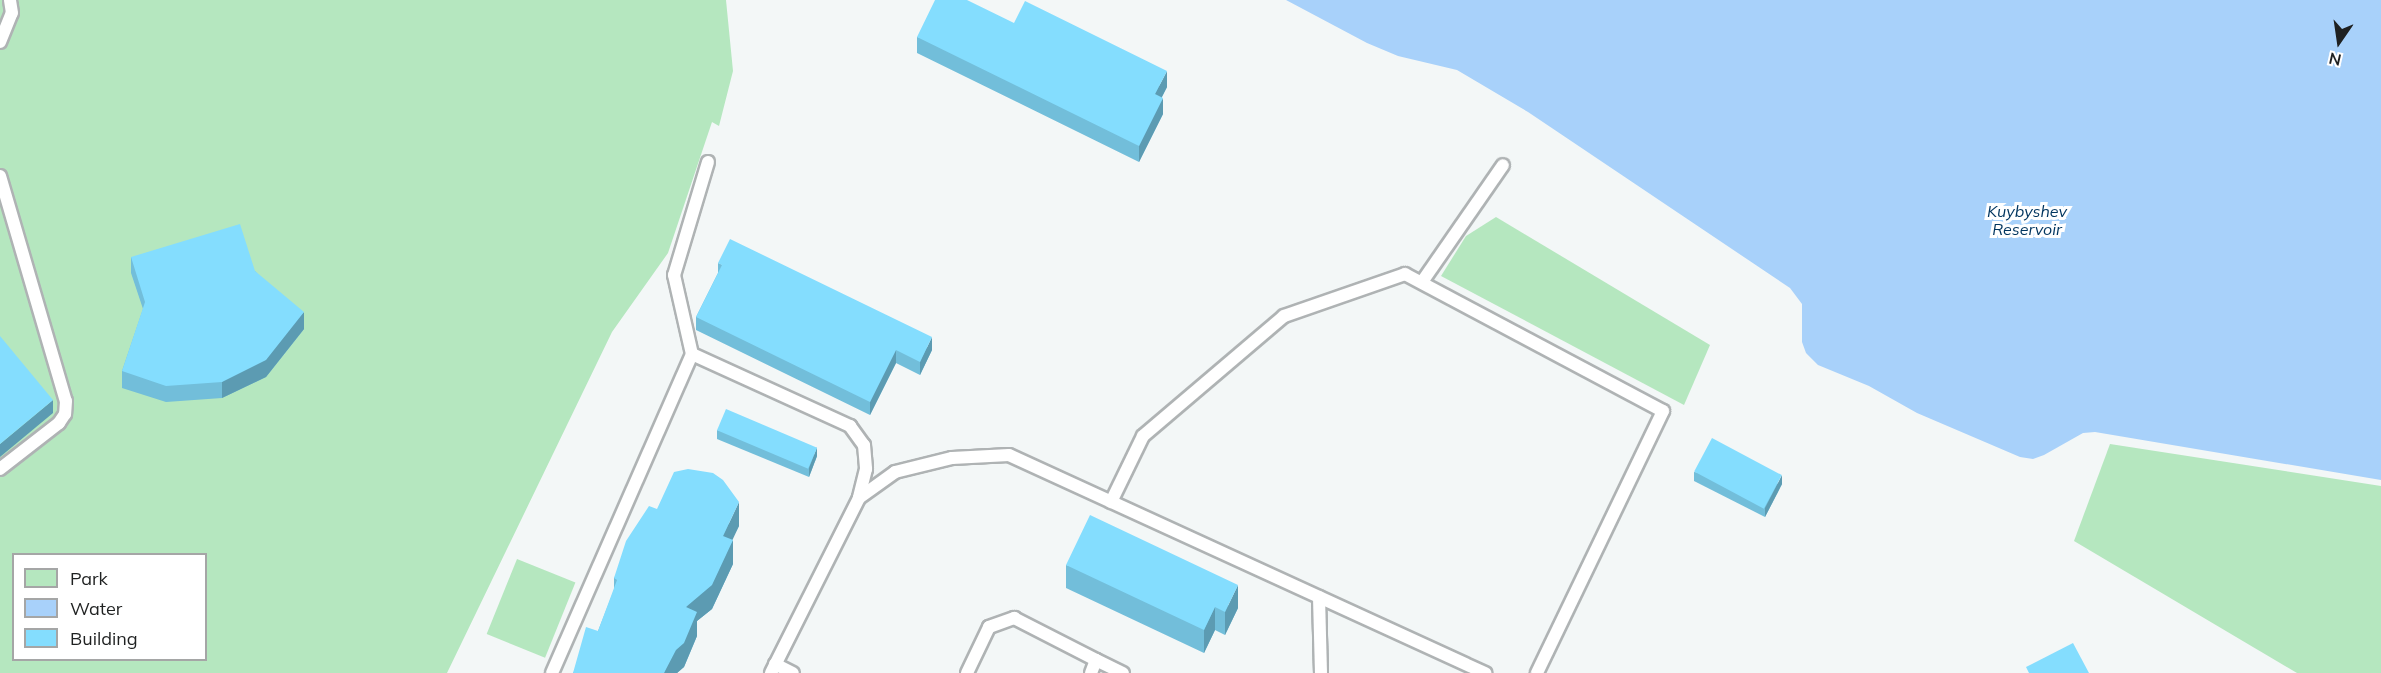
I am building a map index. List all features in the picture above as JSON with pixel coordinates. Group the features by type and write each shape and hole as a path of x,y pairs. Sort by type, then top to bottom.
{"lane":[{"path":"0,42 12,13 10,0"},
{"path":"552,673 692,354 674,275 708,162"},
{"path":"1422,282 1503,165"},
{"path":"0,176 66,401 64,414 59,423 0,469"},
{"path":"1111,502 1143,436 1284,316 1405,274 1663,411 1537,673"},
{"path":"692,354 850,426 864,445 866,469 859,498 773,669 793,673"},
{"path":"859,498 895,472 951,458 1009,455 1485,673"},
{"path":"1319,597 1321,673"},
{"path":"967,673 989,627 1014,618 1123,673"},
{"path":"1091,673 1096,660"}],"green space":[{"path":"0,0 726,0 733,71 719,126 712,122 668,253 612,332 447,673 0,673"},
{"path":"1496,217 1710,345 1684,405 1441,276 1466,236"},
{"path":"2110,444 2381,486 2381,673 2297,673 2074,541"},
{"path":"517,559 575,583 545,658 487,634"}],"water":[{"name":"Kuybyshev Reservoir","path":"1286,0 2381,0 2381,480 2095,432 2083,433 2033,459 2020,457 1917,413 1869,386 1818,365 1806,353 1802,342 1802,304 1790,288 1528,112 1457,70 1398,56 1367,43"}],"building":[{"path":"935,0 967,0 1014,23 1025,1 1167,71 1155,94 1163,98 1139,146 917,37"},
{"path":"240,224 255,271 304,312 266,360 222,382 166,386 122,371 145,302 131,257"},
{"path":"730,239 932,337 920,362 896,350 870,402 696,317 722,265 718,263"},
{"path":"0,336 53,400 0,444"},
{"path":"726,409 817,448 808,469 717,430"},
{"path":"1712,438 1782,475 1764,509 1694,472"},
{"path":"688,469 713,473 723,480 739,502 723,536 733,540 712,585 686,607 697,612 684,643 676,650 664,673 573,673 586,627 598,631 617,580 614,578 626,541 649,506 657,509 674,472"},
{"path":"1090,515 1238,585 1225,612 1215,607 1204,630 1066,565"},
{"path":"2073,643 2089,673 2029,673 2026,667"}]}
